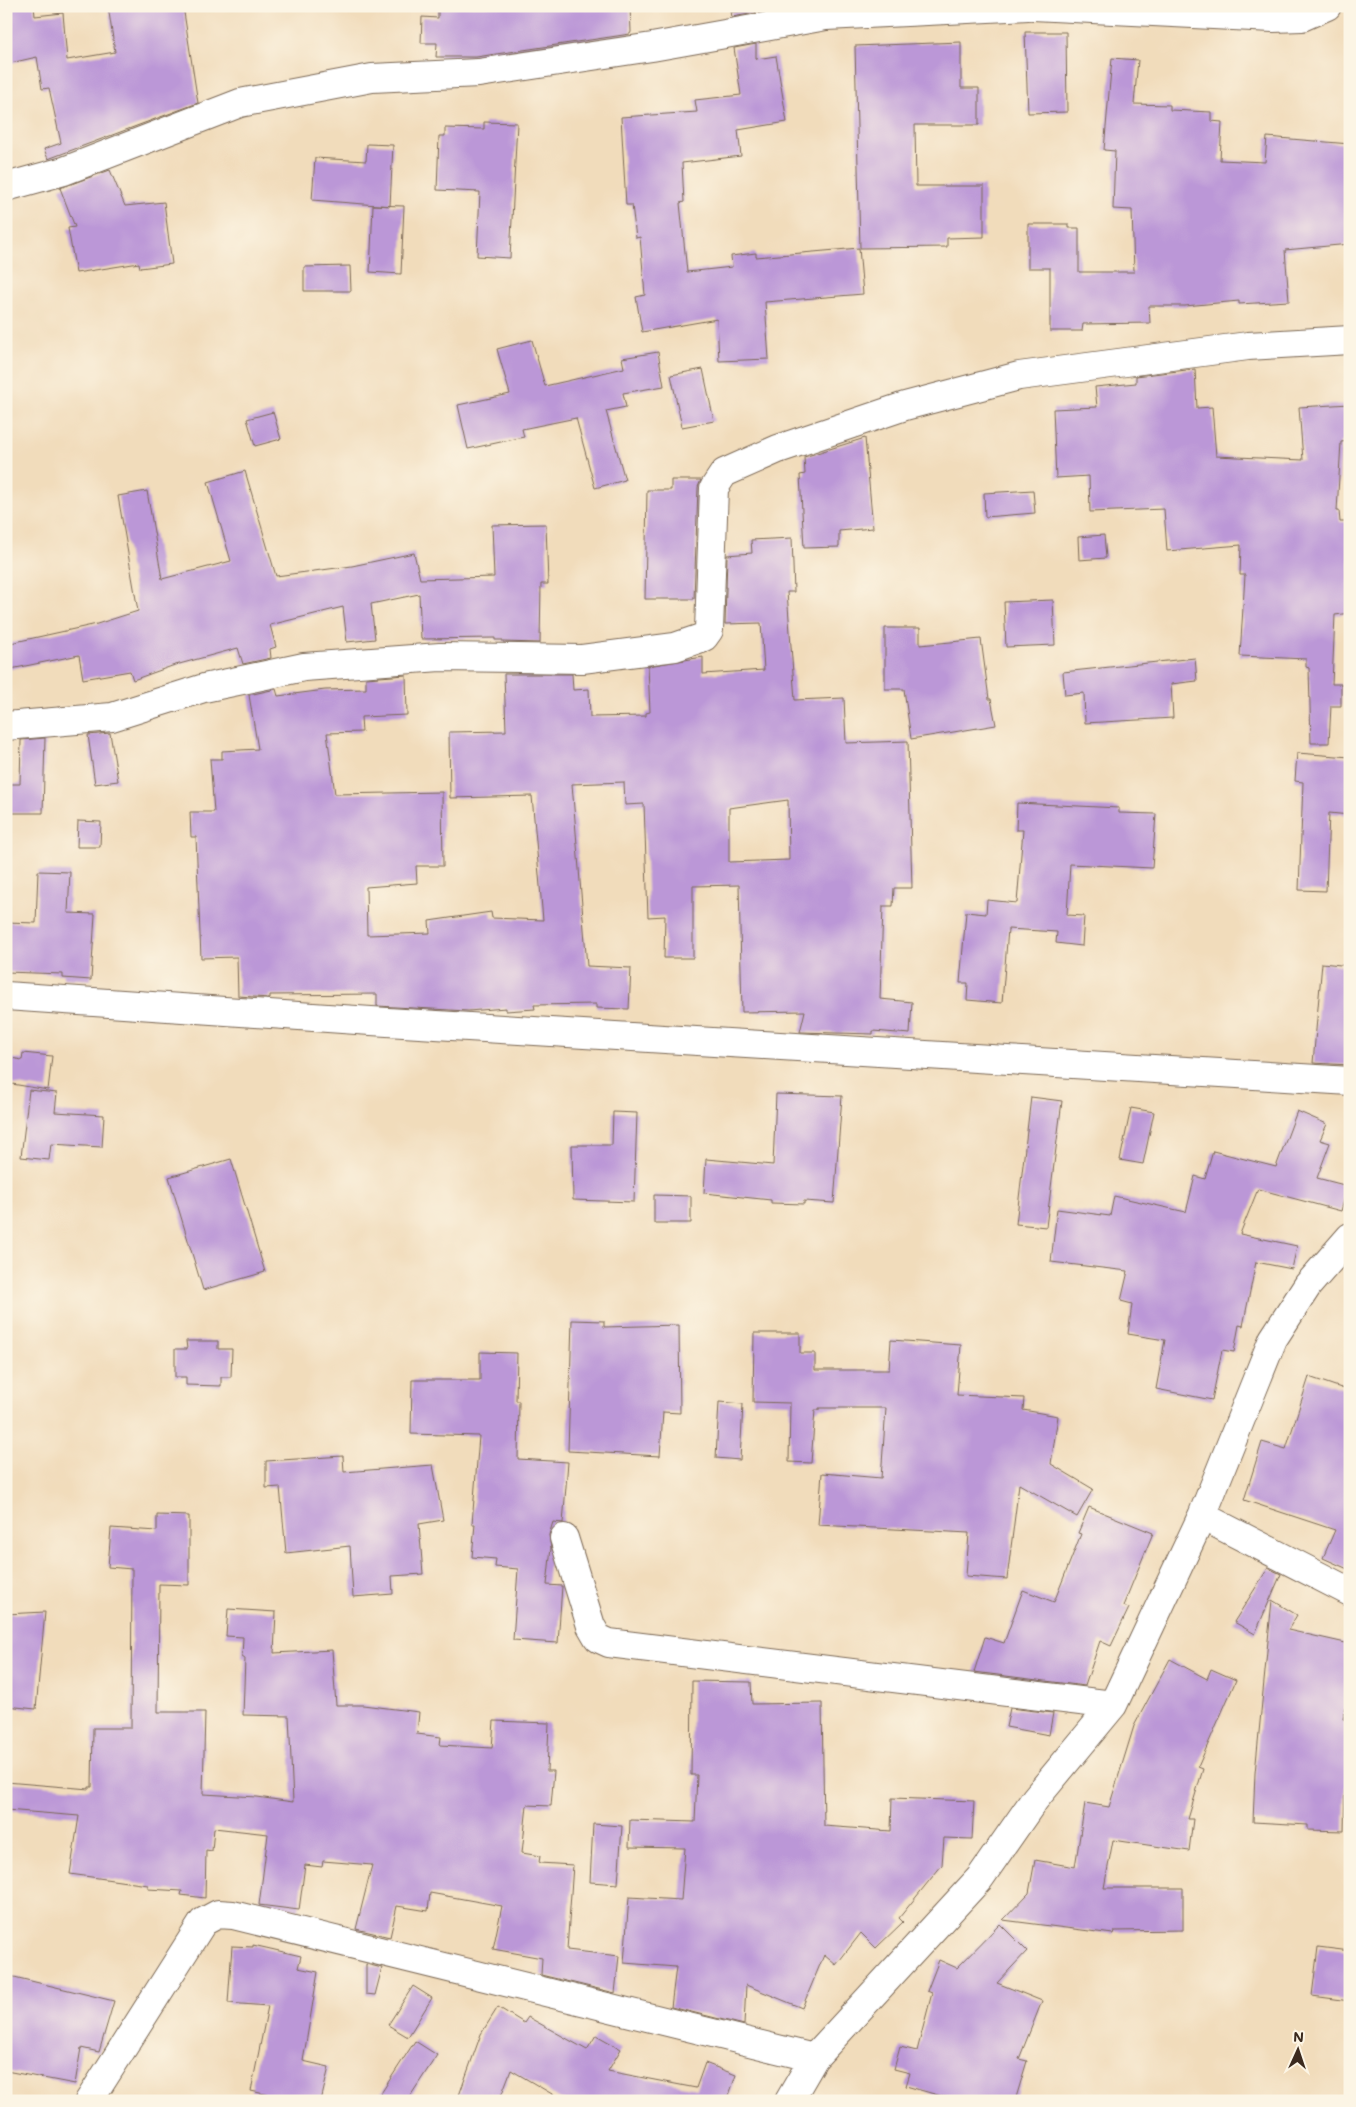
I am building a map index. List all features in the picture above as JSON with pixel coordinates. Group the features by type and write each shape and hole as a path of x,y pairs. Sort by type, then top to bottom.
{"street":[{"path":"6,187 64,171 240,103 372,78 479,73 652,47 826,16 1028,6"},
{"path":"1033,6 1273,18 1302,17 1327,6"},
{"path":"6,726 112,717 204,688 304,667 440,657 582,659 675,647 704,637 708,630 714,488 724,473 778,449 905,406 1019,376 1248,346 1350,340"},
{"path":"6,996 390,1022 1350,1081"},
{"path":"789,2101 814,2058 980,1878 1036,1799 1113,1705 1202,1516 1273,1339 1308,1285 1350,1237"},
{"path":"1202,1516 1350,1592"},
{"path":"564,1538 591,1626 598,1638 609,1643 1113,1705"},
{"path":"89,2101 203,1922 218,1914 233,1915 814,2058"}],"building":[{"path":"6,6 34,6 35,16 63,13 67,60 115,52 108,6 183,6 198,103 48,159 44,149 61,143 49,88 42,89 37,57 6,64"},
{"path":"438,6 630,6 631,32 630,34 476,57 436,57 437,43 421,43 422,17 438,18"},
{"path":"756,11 756,13 732,17 731,12"},
{"path":"1025,32 1066,32 1067,112 1028,113"},
{"path":"961,42 961,88 979,88 979,125 915,125 916,186 984,186 984,237 947,238 947,247 860,248 855,46"},
{"path":"756,44 756,59 776,56 787,122 738,130 741,156 682,163 684,202 680,203 687,272 732,267 731,256 756,253 756,257 859,248 863,294 765,302 769,359 719,361 717,319 642,332 636,297 645,295 640,237 636,238 632,205 626,205 621,117 697,112 695,100 741,95 734,48"},
{"path":"1112,58 1138,60 1134,104 1170,105 1170,110 1211,112 1211,121 1222,122 1220,160 1265,162 1267,137 1350,144 1350,244 1285,250 1289,301 1239,304 1239,301 1185,306 1149,306 1150,323 1083,324 1082,331 1050,331 1050,268 1028,268 1028,224 1068,224 1068,228 1079,228 1079,272 1134,272 1132,210 1113,209 1115,151 1104,150"},
{"path":"484,122 517,123 510,258 477,256 480,192 437,190 439,136 445,136 445,128 484,129"},
{"path":"367,144 393,145 390,206 312,200 315,158 366,161"},
{"path":"110,170 125,206 164,202 172,264 140,268 139,263 76,273 68,228 75,227 60,188"},
{"path":"373,205 404,206 401,274 370,272"},
{"path":"350,266 351,291 304,291 304,267"},
{"path":"532,340 545,386 624,368 622,358 658,352 664,386 623,393 626,407 606,411 625,480 595,488 576,418 522,429 524,437 468,449 458,405 510,394 497,349"},
{"path":"703,369 714,421 682,427 671,375"},
{"path":"1195,369 1197,408 1212,407 1216,456 1303,460 1299,407 1350,404 1350,441 1341,442 1337,511 1339,511 1340,522 1350,522 1350,613 1335,615 1332,684 1341,684 1341,706 1331,706 1329,743 1311,743 1309,668 1306,667 1306,659 1240,656 1245,575 1240,575 1241,545 1167,551 1164,509 1090,512 1089,476 1056,478 1053,409 1097,407 1095,387 1136,383 1136,376"},
{"path":"273,412 281,439 255,446 247,419"},
{"path":"865,438 873,528 839,531 839,547 804,548 800,475 805,474 804,457"},
{"path":"245,471 276,576 352,566 414,553 420,579 494,577 492,525 546,524 548,584 541,584 540,643 503,642 503,640 495,640 495,638 421,639 419,594 371,604 375,639 347,642 343,607 270,625 276,647 270,649 271,658 243,664 238,648 172,666 133,680 130,671 83,679 79,655 6,670 6,644 97,624 138,611 118,496 147,491 162,579 231,561 208,482"},
{"path":"671,480 701,480 698,487 694,599 645,599 647,490 671,490"},
{"path":"1033,490 1035,513 985,517 984,493"},
{"path":"1104,535 1106,558 1079,560 1078,537"},
{"path":"792,538 794,592 787,592 795,700 844,698 846,743 908,741 912,888 894,888 893,906 883,906 880,999 912,1002 910,1034 873,1031 873,1034 800,1032 805,1011 742,1012 739,885 693,886 693,958 664,958 665,916 648,917 644,804 625,805 624,782 572,784 587,966 631,968 629,1009 596,1008 596,1004 534,1005 535,1009 506,1011 506,1008 468,1011 377,1006 377,994 270,995 270,998 238,996 237,957 201,958 196,837 191,837 190,812 214,812 210,759 222,759 222,751 258,749 249,695 276,689 278,696 325,690 366,689 366,678 406,675 407,715 361,717 362,732 327,733 335,794 442,792 443,866 416,866 417,883 366,887 367,935 430,933 429,921 491,912 492,918 543,920 532,796 450,798 449,732 506,731 504,674 572,674 573,690 589,689 590,717 646,716 646,713 650,712 648,666 703,657 703,674 764,670 761,623 725,624 727,555 752,553 751,540","holes":["788,800 789,860 729,862 729,808"]},
{"path":"1053,600 1055,645 1006,647 1004,602"},
{"path":"885,628 920,628 920,645 981,639 989,699 991,699 996,725 911,739 904,689 885,689"},
{"path":"1195,658 1197,681 1171,684 1173,718 1085,723 1084,693 1065,695 1063,672"},
{"path":"110,733 118,781 95,784 88,735"},
{"path":"45,738 43,813 6,813 6,784 20,784 21,740"},
{"path":"1297,753 1350,757 1350,815 1329,813 1326,891 1299,890 1303,782 1295,781"},
{"path":"1017,803 1119,808 1119,813 1156,814 1152,868 1070,864 1067,915 1084,916 1082,946 1056,943 1057,932 1008,929 1002,1003 967,1000 968,983 960,983 966,912 986,914 987,900 1017,903 1023,830 1016,830"},
{"path":"78,821 101,822 100,847 77,847"},
{"path":"38,871 70,872 68,913 95,914 91,980 63,978 63,974 6,972 6,922 36,923"},
{"path":"1322,963 1350,966 1350,1065 1313,1063"},
{"path":"23,1053 52,1056 48,1090 6,1083 6,1057 22,1060"},
{"path":"29,1090 57,1093 55,1112 104,1115 102,1147 51,1144 49,1160 21,1157"},
{"path":"776,1094 842,1096 834,1203 804,1201 804,1204 771,1203 771,1200 704,1193 706,1159 773,1165"},
{"path":"1031,1097 1062,1101 1046,1227 1016,1224"},
{"path":"1131,1108 1154,1112 1143,1164 1120,1160"},
{"path":"1297,1111 1327,1124 1320,1140 1330,1143 1317,1178 1348,1186 1341,1211 1258,1189 1240,1234 1297,1246 1292,1269 1256,1262 1243,1326 1239,1325 1234,1352 1222,1350 1212,1400 1156,1389 1165,1340 1128,1334 1132,1304 1121,1301 1128,1271 1051,1262 1057,1209 1110,1216 1114,1196 1186,1212 1195,1176 1205,1179 1213,1151 1276,1167"},
{"path":"613,1112 637,1113 634,1202 573,1200 572,1145 612,1145"},
{"path":"231,1159 265,1272 203,1290 169,1177"},
{"path":"654,1195 691,1196 691,1223 654,1223"},
{"path":"572,1320 604,1321 604,1327 679,1325 680,1413 663,1412 660,1456 568,1451"},
{"path":"754,1333 800,1333 800,1353 815,1353 815,1370 889,1370 891,1340 961,1345 957,1395 1024,1398 1023,1410 1058,1416 1051,1464 1093,1489 1077,1517 1019,1484 1007,1579 966,1576 969,1533 818,1525 822,1473 881,1478 886,1408 819,1408 819,1410 815,1410 811,1463 789,1462 790,1403 753,1402"},
{"path":"186,1341 218,1341 218,1349 232,1349 231,1377 221,1377 221,1386 186,1385 186,1377 175,1377 175,1349 187,1349"},
{"path":"480,1352 517,1353 516,1401 519,1401 518,1459 568,1462 563,1523 553,1522 549,1535 551,1548 547,1585 562,1586 558,1643 513,1640 518,1569 495,1567 496,1559 472,1557 475,1524 472,1524 479,1436 411,1434 412,1380 480,1380"},
{"path":"1309,1377 1350,1391 1350,1570 1323,1558 1335,1530 1244,1500 1262,1442 1286,1449"},
{"path":"719,1402 743,1404 740,1460 716,1458"},
{"path":"343,1456 344,1472 433,1465 443,1520 419,1524 423,1574 392,1576 393,1594 353,1597 350,1546 286,1553 280,1487 266,1488 266,1461"},
{"path":"1089,1507 1153,1533 1123,1606 1129,1608 1111,1646 1100,1641 1085,1686 974,1672 985,1637 1004,1643 1023,1590 1054,1602 1081,1534 1078,1533"},
{"path":"157,1515 189,1516 189,1585 159,1584 158,1712 205,1712 203,1794 257,1797 293,1802 289,1716 243,1715 245,1658 242,1658 243,1637 226,1636 228,1609 276,1612 274,1653 332,1650 336,1705 363,1705 419,1712 417,1734 441,1737 440,1745 492,1748 494,1721 549,1723 547,1771 554,1771 551,1806 527,1805 522,1853 540,1856 539,1863 573,1865 567,1950 619,1956 615,1993 541,1975 542,1958 493,1949 502,1906 430,1893 428,1911 397,1906 390,1937 356,1929 372,1865 323,1861 322,1867 305,1865 299,1910 259,1905 268,1834 214,1828 212,1851 206,1850 205,1898 181,1895 182,1891 148,1889 148,1885 70,1874 79,1816 6,1810 6,1782 89,1789 89,1787 92,1787 93,1728 131,1728 132,1569 108,1567 111,1528 157,1531"},
{"path":"1268,1568 1281,1574 1255,1634 1234,1622"},
{"path":"1272,1600 1297,1615 1288,1630 1350,1644 1350,1690 1343,1719 1350,1720 1350,1786 1345,1785 1344,1831 1308,1830 1308,1825 1253,1822 1255,1773"},
{"path":"45,1612 36,1709 6,1706 6,1614"},
{"path":"1170,1659 1207,1679 1211,1669 1236,1680 1198,1767 1203,1769 1188,1819 1193,1819 1189,1851 1113,1840 1104,1888 1183,1888 1183,1930 1114,1931 1113,1934 1003,1920 1029,1893 1035,1860 1075,1867 1085,1803 1109,1807 1134,1726"},
{"path":"692,1681 751,1682 752,1704 822,1703 824,1826 891,1831 892,1798 974,1801 972,1839 944,1838 942,1865 899,1918 903,1922 876,1948 861,1933 836,1965 824,1955 802,2008 746,1985 744,2025 671,2007 676,1967 624,1963 629,1897 681,1900 685,1848 629,1847 630,1820 695,1822 697,1775 691,1775"},
{"path":"1010,1708 1053,1713 1049,1735 1006,1727"},
{"path":"593,1824 622,1826 618,1884 590,1882"},
{"path":"1000,1924 1027,1951 997,1983 1042,2001 1019,2059 1027,2061 1015,2101 959,2101 906,2086 910,2073 894,2069 900,2047 917,2051 932,1993 927,1991 939,1960 957,1968"},
{"path":"253,1945 301,1956 298,1968 318,1972 303,2061 329,2067 321,2101 297,2101 251,2091 268,2006 228,2003 232,1946 253,1947"},
{"path":"1318,1947 1350,1951 1350,2001 1312,1996"},
{"path":"366,1964 382,1968 375,1995 366,1994"},
{"path":"6,1975 114,2001 99,2052 81,2048 75,2084 6,2071"},
{"path":"413,1986 432,1998 408,2037 388,2025"},
{"path":"498,2007 524,2023 528,2017 587,2050 596,2035 621,2049 608,2071 696,2088 705,2063 736,2075 727,2101 564,2101 511,2070 499,2101 457,2101 481,2034"},
{"path":"415,2041 437,2055 407,2101 376,2101"}]}
